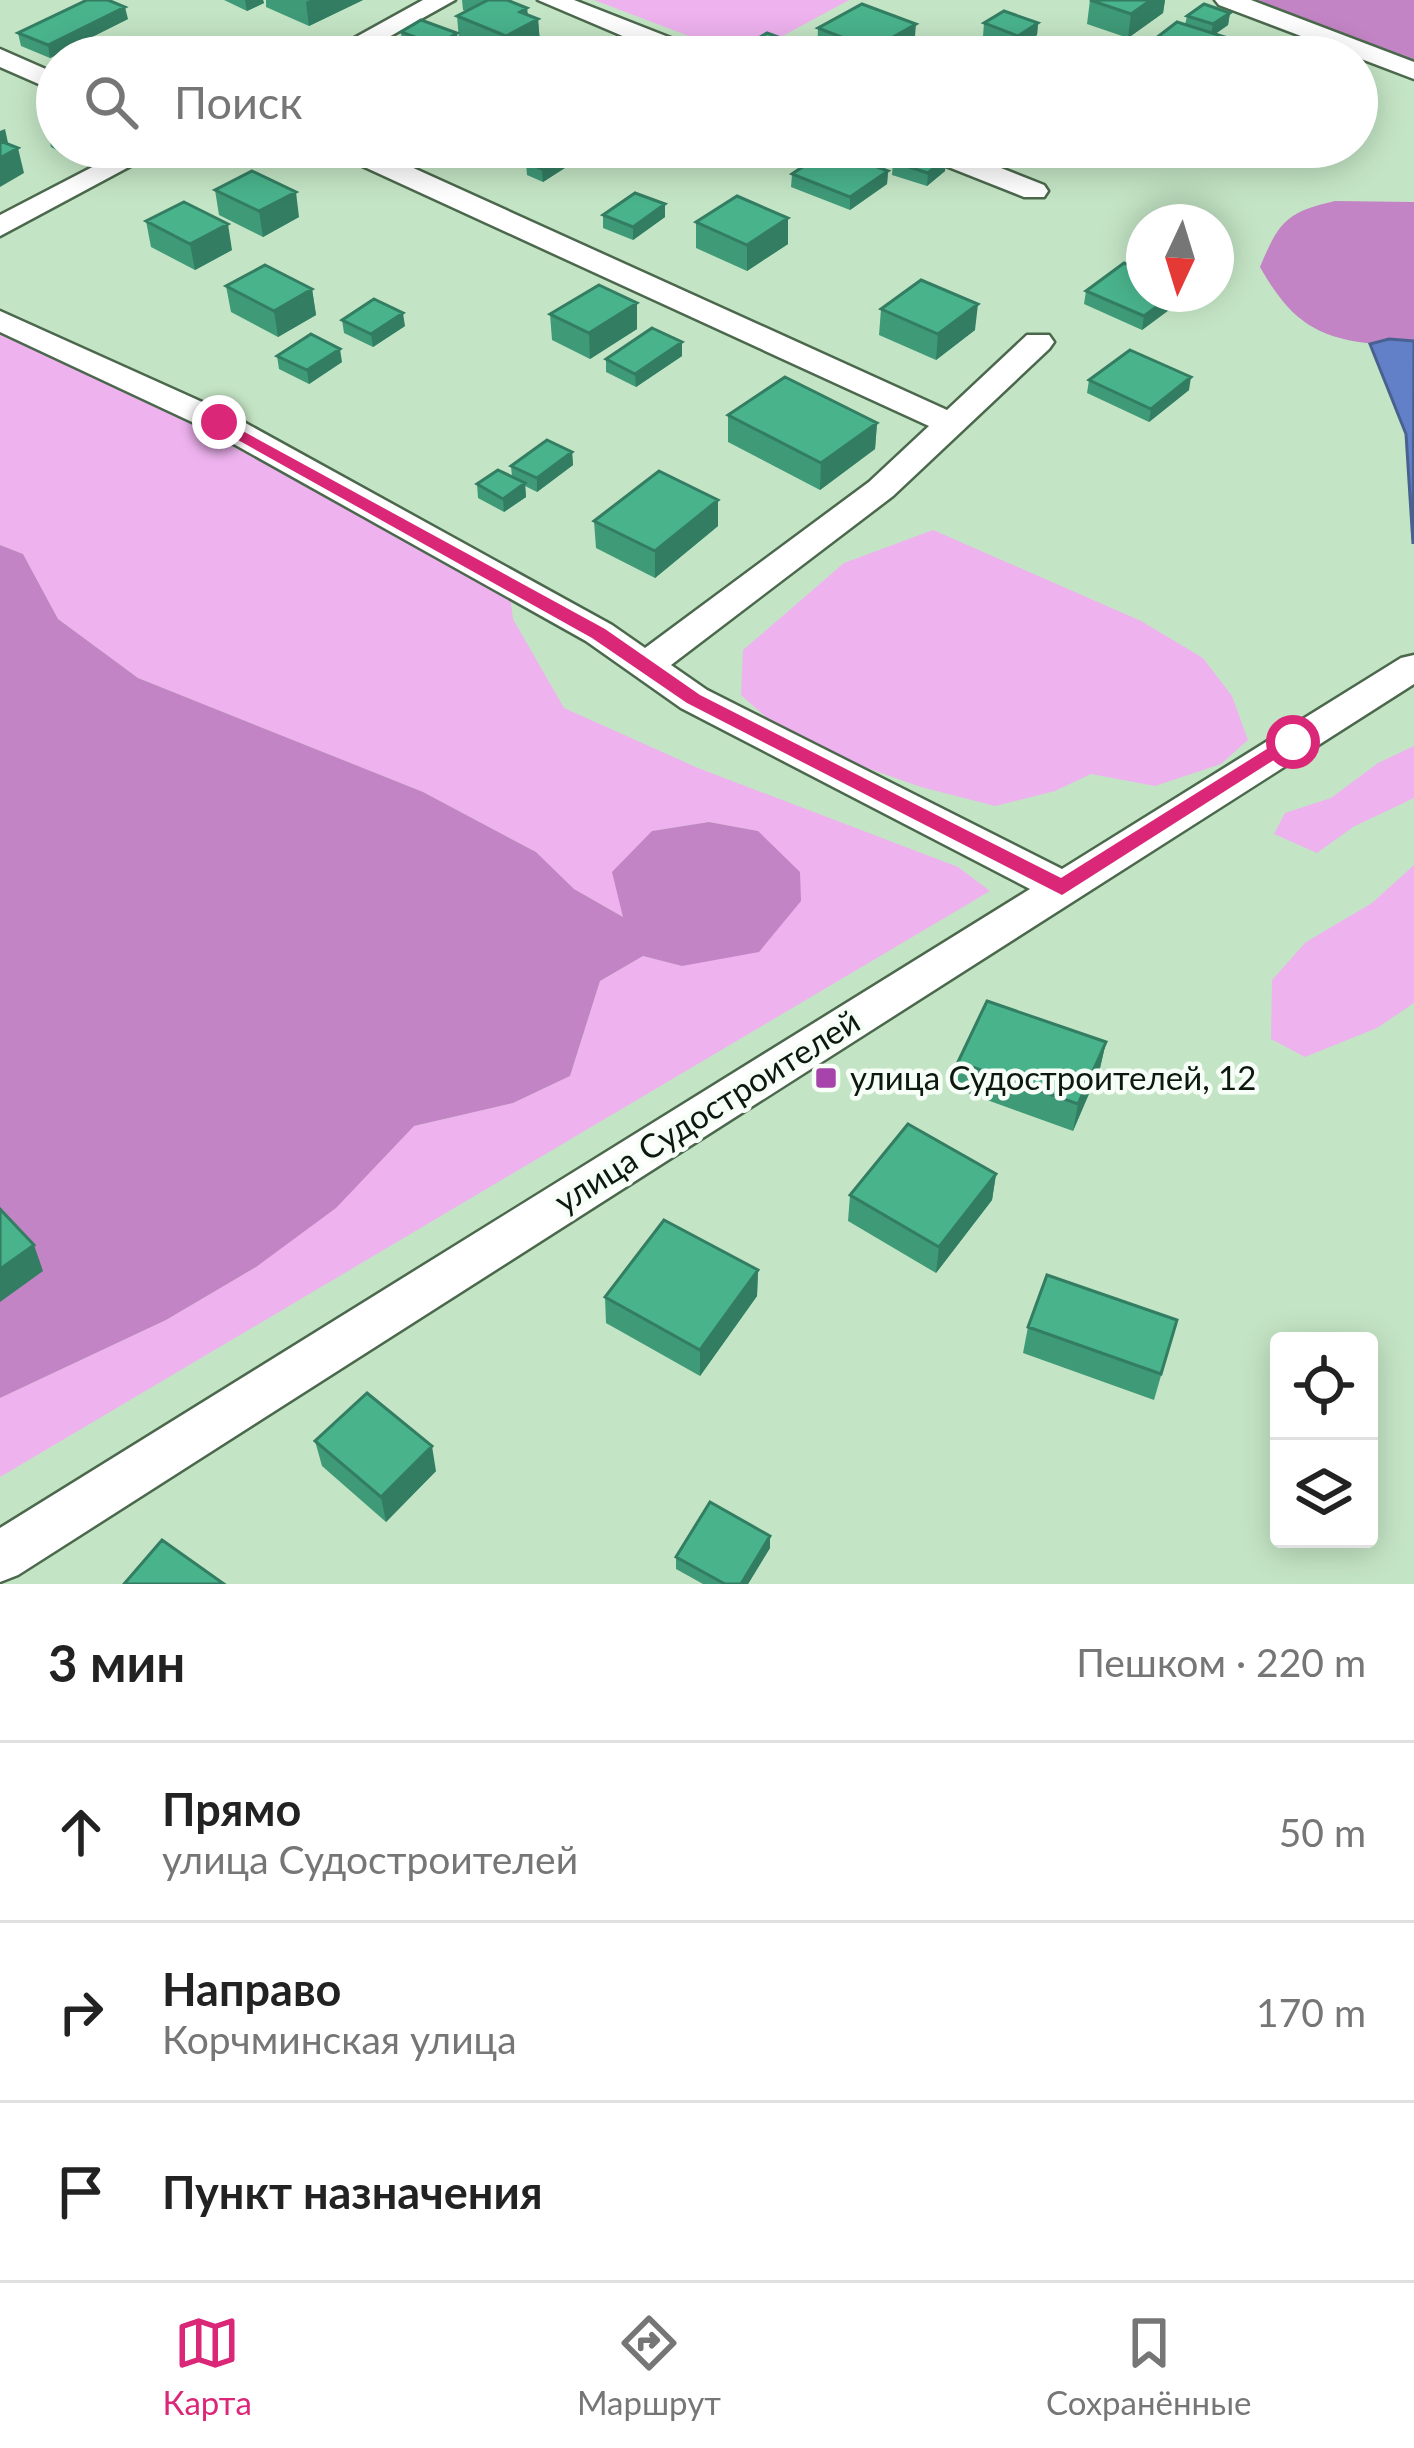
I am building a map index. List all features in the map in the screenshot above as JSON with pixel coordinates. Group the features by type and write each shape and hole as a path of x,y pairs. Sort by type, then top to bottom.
{"street":[{"path":"373,36 442,0"},
{"path":"551,0 642,36"},
{"path":"1228,0 1322,36"},
{"path":"0,57 36,74"},
{"path":"1378,57 1414,71"},
{"path":"0,227 112,168"},
{"path":"390,168 952,424"},
{"path":"975,168 1034,191"},
{"path":"0,320 219,422 599,633 694,699 1062,887"},
{"path":"644,667 881,489 1038,342"},
{"name":"улица Судостроителей","path":"0,1557 1414,667"}],"shaded area":[{"path":"594,0 849,0 783,36 689,36"},
{"path":"1259,0 1414,0 1414,60 1378,50 1378,36 1330,36"},
{"path":"1335,201 1414,202 1414,341 1366,343 1315,328 1280,298 1260,267 1287,221 1306,209"},
{"path":"0,322 510,595 513,619 564,708 698,768 958,867 990,891 0,1477 0,1398 166,1320 256,1267 414,1126 513,1103 570,1076 600,981 643,956 682,966 758,831 709,822 652,831 625,918 574,889 536,852 423,792 138,678 58,619 23,554 0,545"},
{"path":"933,530 1141,621 1203,658 1232,696 1248,740 1221,764 1155,786 1091,774 1055,791 995,806 853,763 770,721 741,695 743,650 844,563"},
{"path":"0,545 23,554 58,619 138,678 423,792 536,852 574,889 623,917 612,872 652,831 709,822 758,831 800,872 801,901 759,952 682,966 643,956 600,981 570,1076 513,1103 414,1126 336,1208 256,1267 166,1320 0,1398"},
{"path":"1414,746 1414,798 1353,827 1317,853 1274,834 1285,813 1331,798 1378,763"},
{"path":"1414,865 1414,1003 1377,1028 1305,1057 1271,1039 1272,980 1306,942 1372,903"}],"water":[{"path":"1389,339 1414,341 1413,544 1406,434 1370,344"}],"building":[{"path":"87,0 108,0 125,7 66,36 36,36 36,40 18,33"},
{"path":"488,0 507,0 527,8 520,12 538,19 506,36 457,16"},
{"path":"1090,0 1151,0 1131,14"},
{"path":"862,4 916,24 895,36 839,36 818,28"},
{"path":"1204,4 1230,13 1213,24 1187,16"},
{"path":"1004,11 1038,23 1018,36 984,23"},
{"path":"421,20 457,33 412,36 401,32"},
{"path":"1177,22 1222,36 1159,36"},
{"path":"0,141 18,148 0,158"},
{"path":"801,168 888,171 850,197 792,174"},
{"path":"252,171 296,192 259,211 215,190"},
{"path":"635,193 665,204 633,227 603,215"},
{"path":"737,196 788,218 747,245 696,222"},
{"path":"184,202 228,224 190,244 146,221"},
{"path":"1124,263 1126,264 1126,308 1086,291"},
{"path":"265,265 312,289 274,311 226,286"},
{"path":"921,280 978,304 938,334 881,309"},
{"path":"599,285 637,303 589,333 550,314"},
{"path":"374,299 403,313 371,334 342,320"},
{"path":"652,328 682,342 635,374 606,359"},
{"path":"311,334 340,349 307,370 277,356"},
{"path":"1130,350 1191,377 1151,409 1089,380"},
{"path":"785,377 877,423 821,463 728,415"},
{"path":"547,440 572,452 537,478 511,466"},
{"path":"498,470 525,483 503,499 477,484"},
{"path":"659,471 718,500 655,551 594,521"},
{"path":"987,1001 1106,1042 1078,1104 958,1062"},
{"path":"908,1124 996,1174 939,1247 850,1195"},
{"path":"0,1209 34,1245 0,1269"},
{"path":"664,1220 758,1270 700,1350 605,1297"},
{"path":"1047,1275 1177,1320 1161,1374 1028,1327"},
{"path":"367,1393 432,1446 381,1497 315,1441"},
{"path":"710,1502 770,1536 741,1584 725,1584 676,1557"},
{"path":"162,1540 224,1584 124,1584"}],"place":[{"name":"улица Судостроителей, 12","path":"826,1078"}],"route":[{"path":"219,422 599,633 694,699 1062,887 1293,742"}]}
